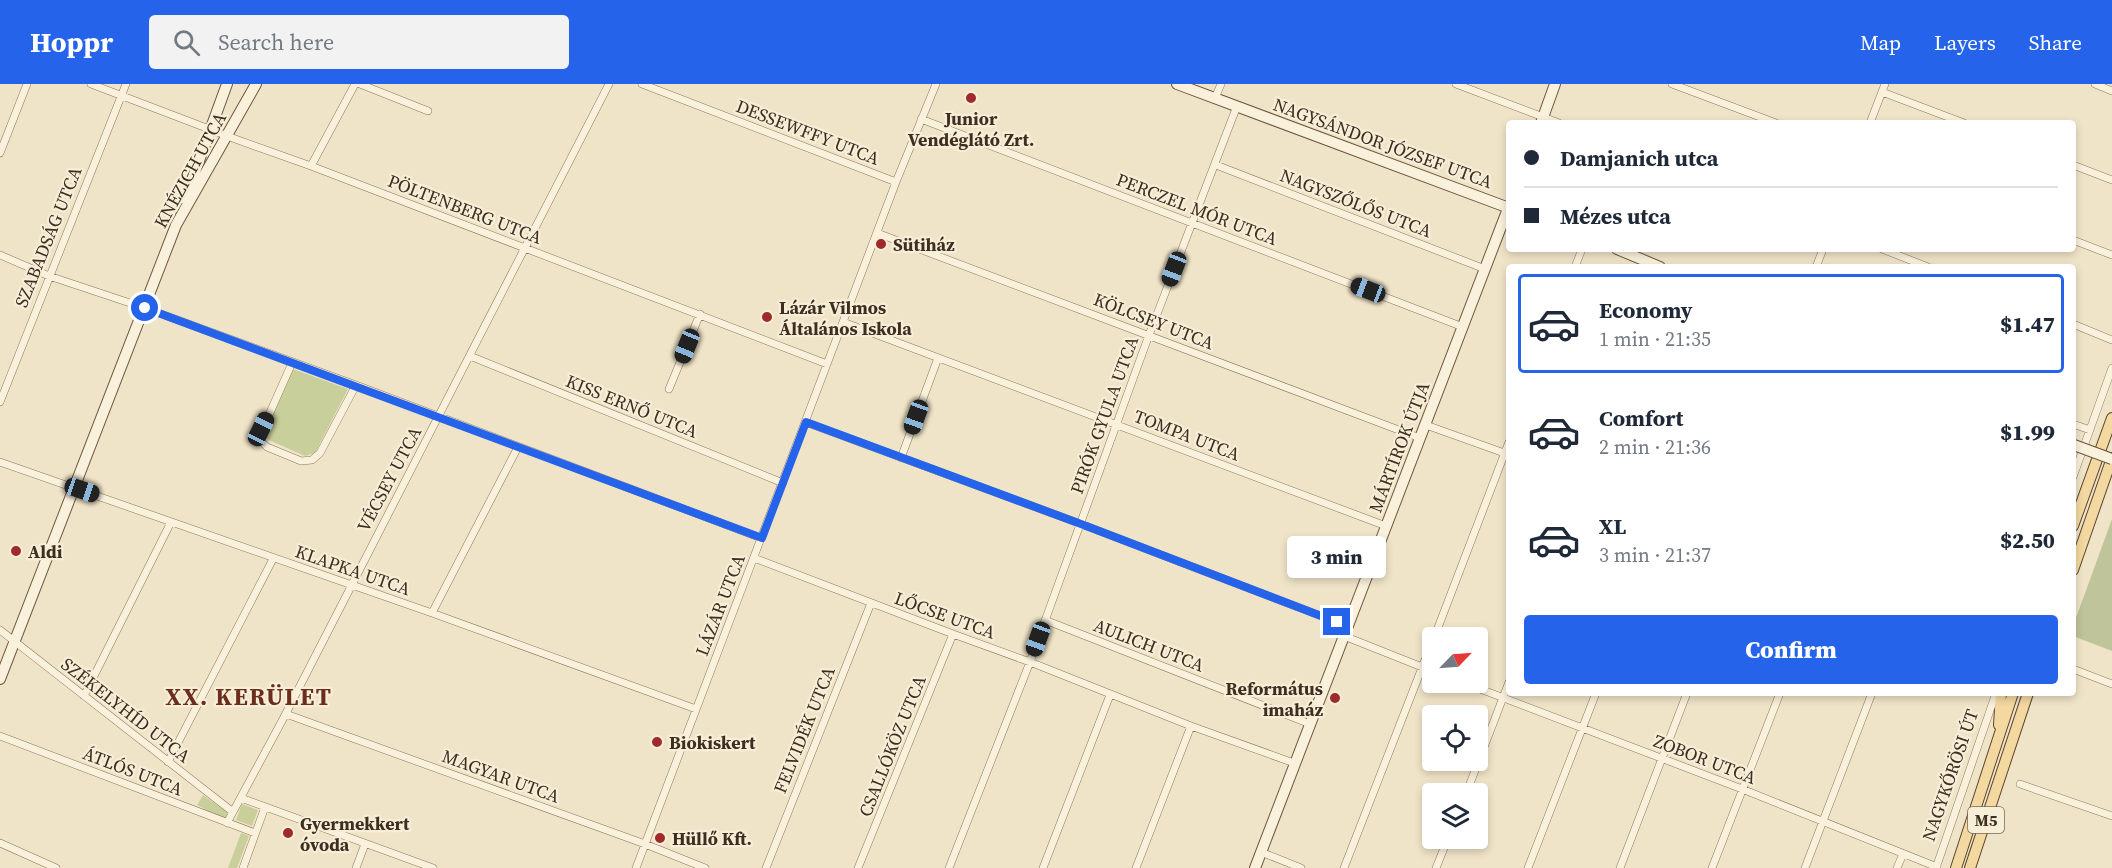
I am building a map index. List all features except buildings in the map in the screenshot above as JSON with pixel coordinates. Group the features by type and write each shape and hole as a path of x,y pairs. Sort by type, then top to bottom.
{"main road":[{"path":"2076,517 2112,418"},
{"path":"2076,561 2110,458"},
{"path":"2076,497 2088,482"},
{"path":"1999,733 2001,696"},
{"name":"NAGYKŐRÖSI ÚT","path":"1956,868 2012,696"},
{"name":"M5","path":"1970,868 2027,696"}],"street":[{"path":"0,153 27,84"},
{"name":"PÖLTENBERG UTCA","path":"91,84 827,364"},
{"name":"SZABADSÁG UTCA","path":"0,402 126,84"},
{"path":"176,225 227,84"},
{"name":"KNÉZICH UTCA","path":"0,680 176,225 256,84"},
{"path":"311,166 355,84"},
{"path":"360,84 428,111"},
{"name":"VÉCSEY UTCA","path":"227,823 286,714 609,84"},
{"name":"DESSEWFFY UTCA","path":"642,84 896,182"},
{"name":"LÁZÁR UTCA","path":"636,868 896,182 936,84"},
{"name":"NAGYSÁNDOR JÓZSEF UTCA","path":"1177,84 1506,206"},
{"path":"1215,98 1221,84"},
{"path":"1456,84 1542,120 1555,84"},
{"path":"1672,84 1768,120"},
{"path":"2095,84 2112,91"},
{"path":"1871,120 1884,88 1957,120"},
{"name":"PIRÓK GYULA UTCA","path":"949,868 1030,662 1149,335 1237,106"},
{"name":"PERCZEL MÓR UTCA","path":"921,119 1463,327"},
{"name":"NAGYSZŐLŐS UTCA","path":"1216,165 1485,268"},
{"path":"2076,166 2112,180"},
{"name":"MÁRTÍROK ÚTJA","path":"1255,868 1506,215"},
{"name":"KÖLCSEY UTCA","path":"877,233 1420,438"},
{"path":"2076,241 2112,255"},
{"path":"1624,252 1653,264"},
{"path":"1890,252 1920,264"},
{"path":"0,255 49,276 145,308 356,385 762,538"},
{"path":"669,389 700,314"},
{"name":"TOMPA UTCA","path":"843,322 1386,526"},
{"path":"2076,325 2112,340"},
{"name":"KISS ERNŐ UTCA","path":"470,356 783,483"},
{"path":"901,458 938,358"},
{"path":"292,363 260,435 260,440 267,447 301,461 312,460 320,453 356,385"},
{"path":"2076,469 2112,368"},
{"path":"806,422 1081,524 1346,631 1422,668"},
{"path":"1426,425 1506,454"},
{"path":"2076,425 2090,430"},
{"path":"2076,445 2110,458"},
{"path":"432,613 518,447"},
{"path":"1438,627 1506,457"},
{"name":"KLAPKA UTCA","path":"0,462 432,613 696,709"},
{"path":"84,696 171,522"},
{"name":"LŐCSE UTCA","path":"754,558 1294,764"},
{"path":"168,762 273,559"},
{"name":"FELVIDÉK UTCA","path":"766,868 871,603"},
{"name":"AULICH UTCA","path":"1045,620 1310,724"},
{"name":"SZÉKELYHÍD UTCA","path":"0,630 233,812"},
{"name":"CSALLÓKÖZ UTCA","path":"858,868 953,634"},
{"path":"2076,670 2112,684"},
{"path":"1344,868 1422,671"},
{"path":"1470,783 1506,690"},
{"name":"ZOBOR UTCA","path":"1488,692 1742,789 1936,868"},
{"path":"1043,868 1110,695"},
{"path":"1528,868 1595,696"},
{"path":"1620,868 1686,696"},
{"path":"1712,868 1779,696"},
{"path":"1805,868 1871,696"},
{"name":"NAGYKŐRÖSI ÚT","path":"1936,868 1995,696"},
{"name":"MAGYAR UTCA","path":"286,714 645,844 705,868"},
{"path":"1136,868 1191,726"},
{"name":"ÁTLÓS UTCA","path":"0,736 255,833"},
{"path":"2020,784 2112,816"},
{"path":"241,798 433,868"},
{"path":"243,868 265,807"},
{"path":"0,843 56,868"},
{"path":"356,868 365,844"},
{"path":"1436,868 1444,849"},
{"path":"1261,852 1301,868"},
{"path":"1897,868 1903,854"}],"green space":[{"path":"293,369 348,389 315,453 305,456 269,440 265,437 264,431"},
{"path":"2112,519 2112,651 2076,637 2076,618"},
{"path":"203,795 228,813 224,820 197,805"},
{"path":"242,804 258,810 252,826 236,820"},
{"path":"241,833 249,836 237,868 228,868"}],"place":[{"name":"Junior Vendéglátó Zrt.","path":"971,98"},
{"name":"Sütiház","path":"881,244"},
{"name":"Lázár Vilmos Általános Iskola","path":"767,317"},
{"name":"Aldi","path":"16,551"},
{"name":"Református imaház","path":"1335,698"},
{"name":"Biokiskert","path":"657,742"},
{"name":"Gyermekkert óvoda","path":"288,833"},
{"name":"Hüllő Kft.","path":"660,838"}],"district":[{"name":"XX. KERÜLET","path":"249,696"}],"route":[{"path":"145,308 762,538 806,422 1337,622"}]}
